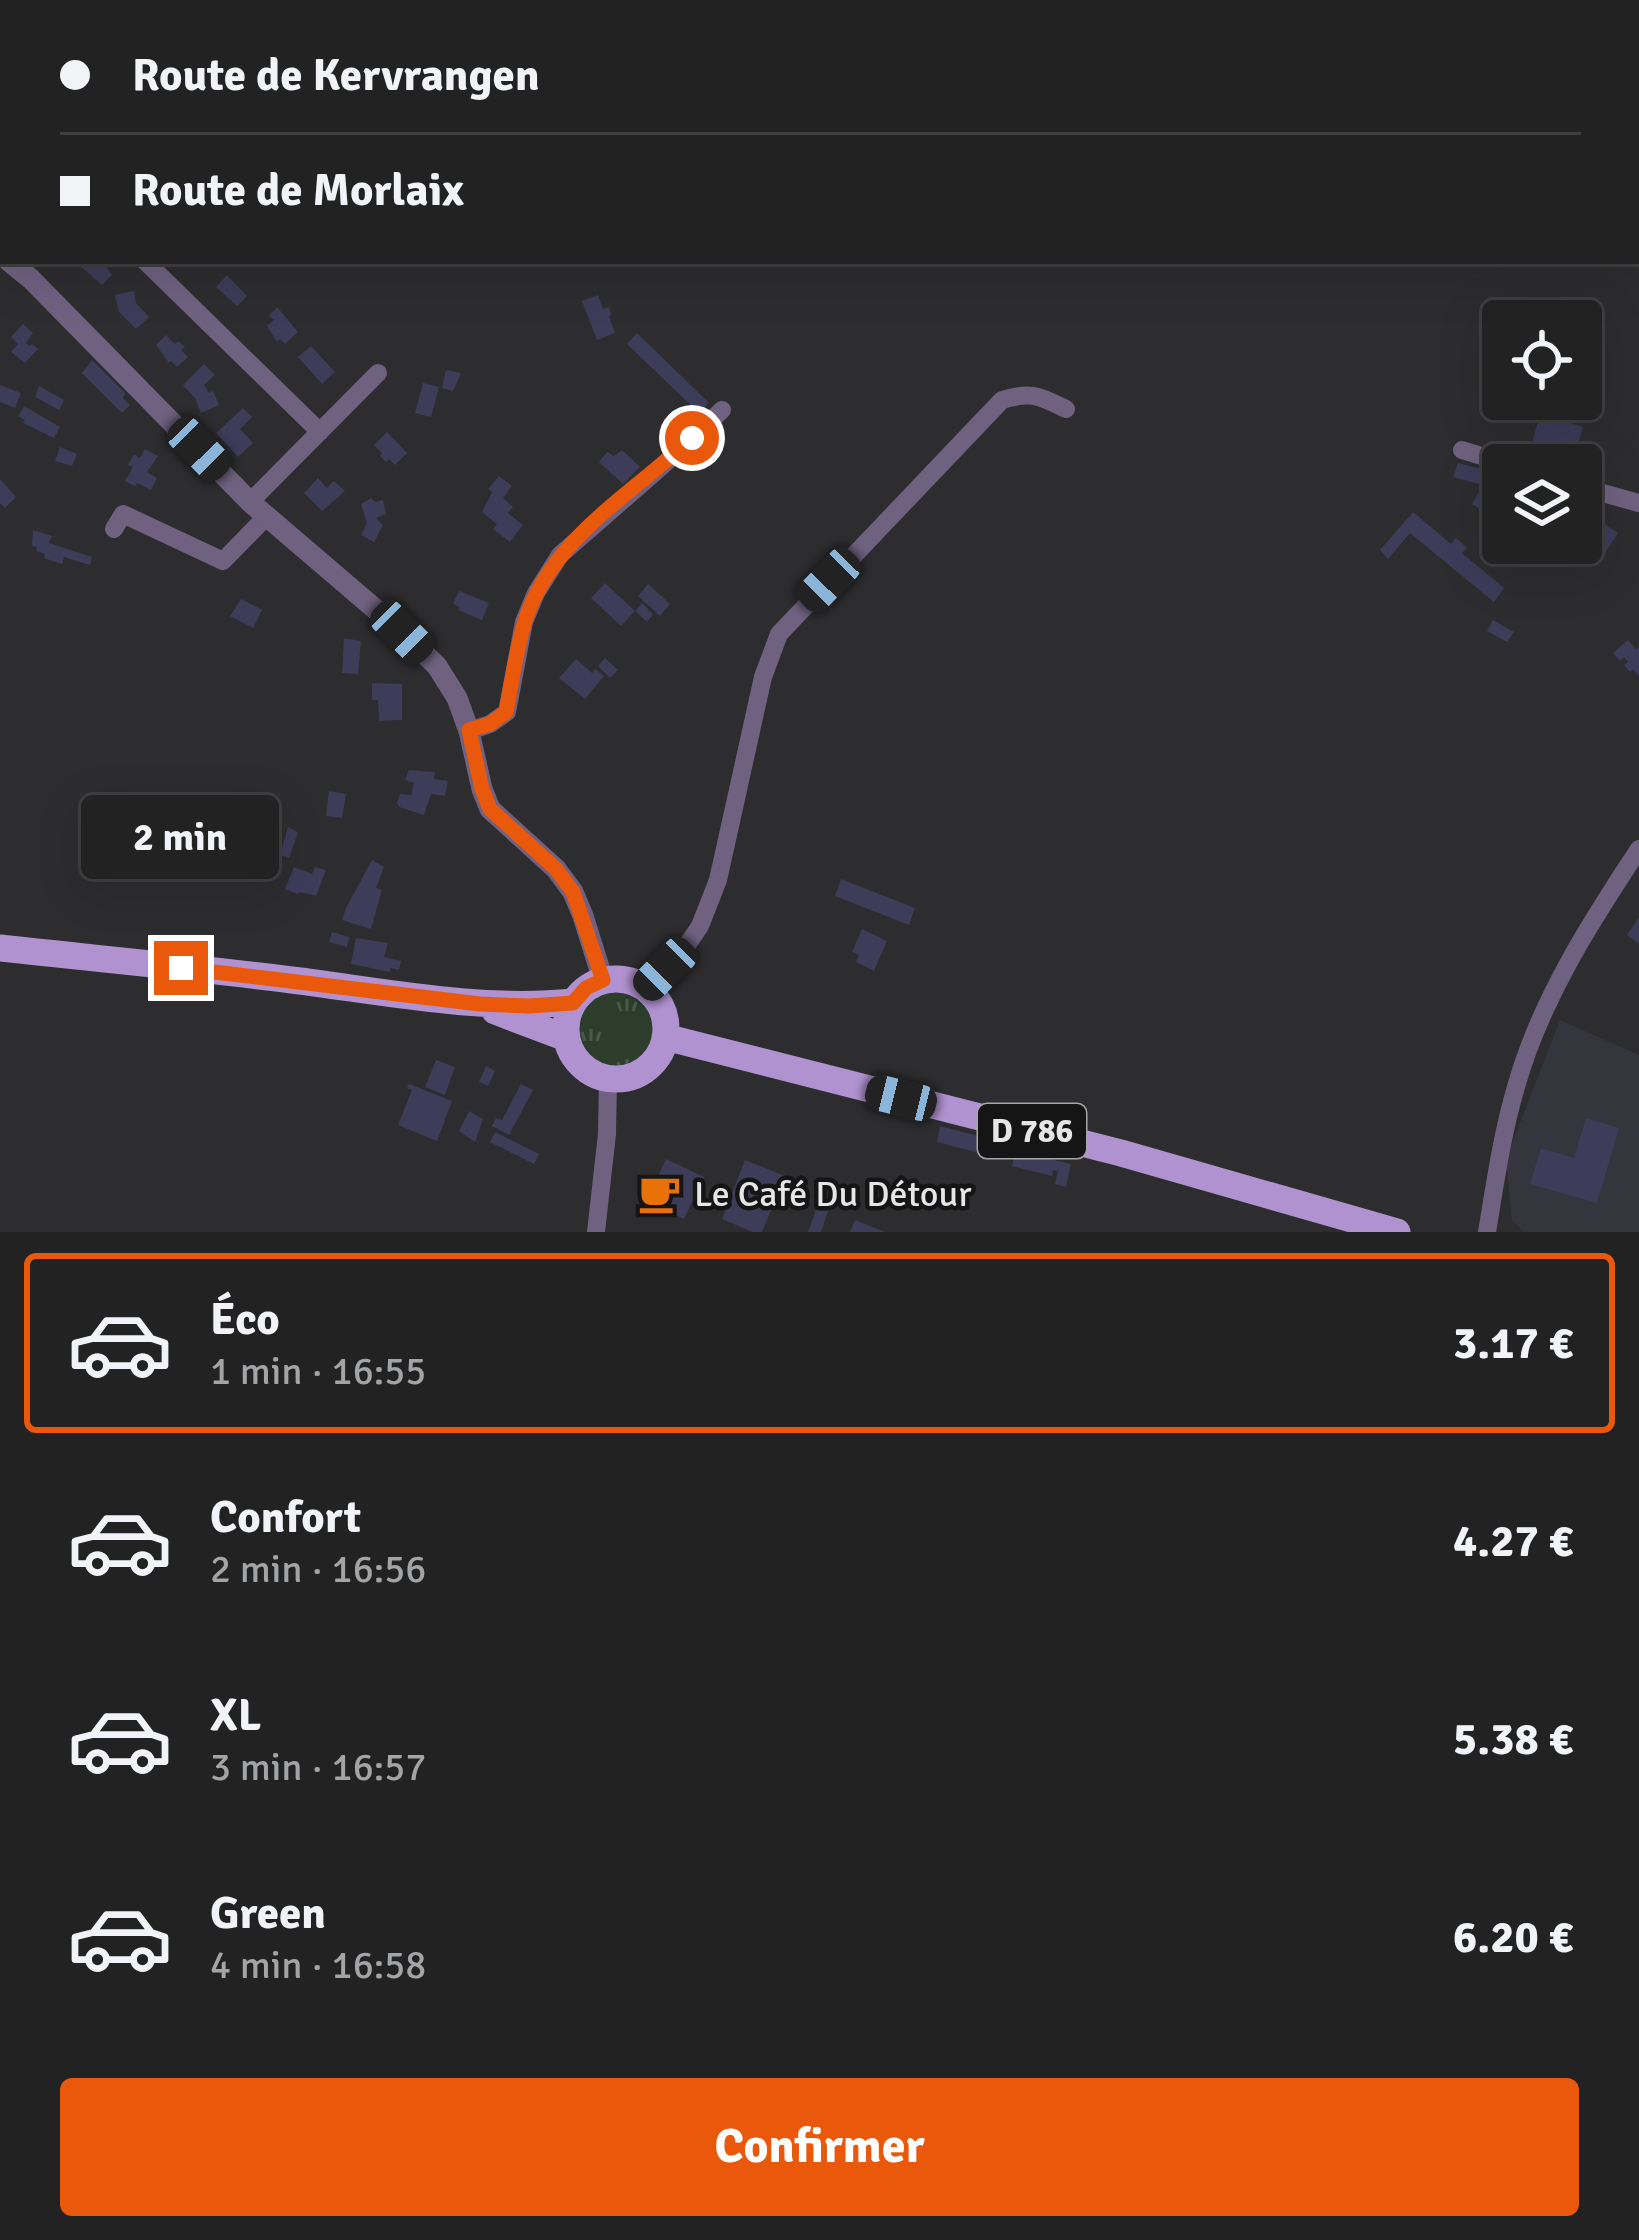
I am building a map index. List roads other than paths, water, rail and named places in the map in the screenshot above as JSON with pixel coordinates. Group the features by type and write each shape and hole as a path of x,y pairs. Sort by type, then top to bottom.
{"main road":[{"path":"0,948 480,1004 573,1003"},
{"path":"618,979 645,989 658,1002 664,1019 665,1037 658,1055 645,1070 627,1078 593,1074 581,1065 566,1038 573,1003 586,988 603,980 618,979"},
{"path":"480,1004 566,1038"},
{"name":"D 786","path":"665,1037 1120,1153 1397,1232"}],"street":[{"path":"13,264 258,510 436,666 457,698 490,809 556,869 573,892 603,980"},
{"path":"159,266 320,432"},
{"path":"114,529 123,514 223,560 320,432 378,374"},
{"path":"645,989 700,926 718,880 764,677 779,634 1002,400 1025,393 1066,409"},
{"path":"469,730 490,724 506,712 524,622 560,555 722,410"},
{"path":"1462,449 1482,456"},
{"path":"1602,492 1639,502"},
{"path":"1487,1232 1516,1085 1544,1010 1639,849"},
{"path":"596,1232 608,1078"}],"place":[{"name":"Le Café Du Détour","path":"660,1194"}]}
